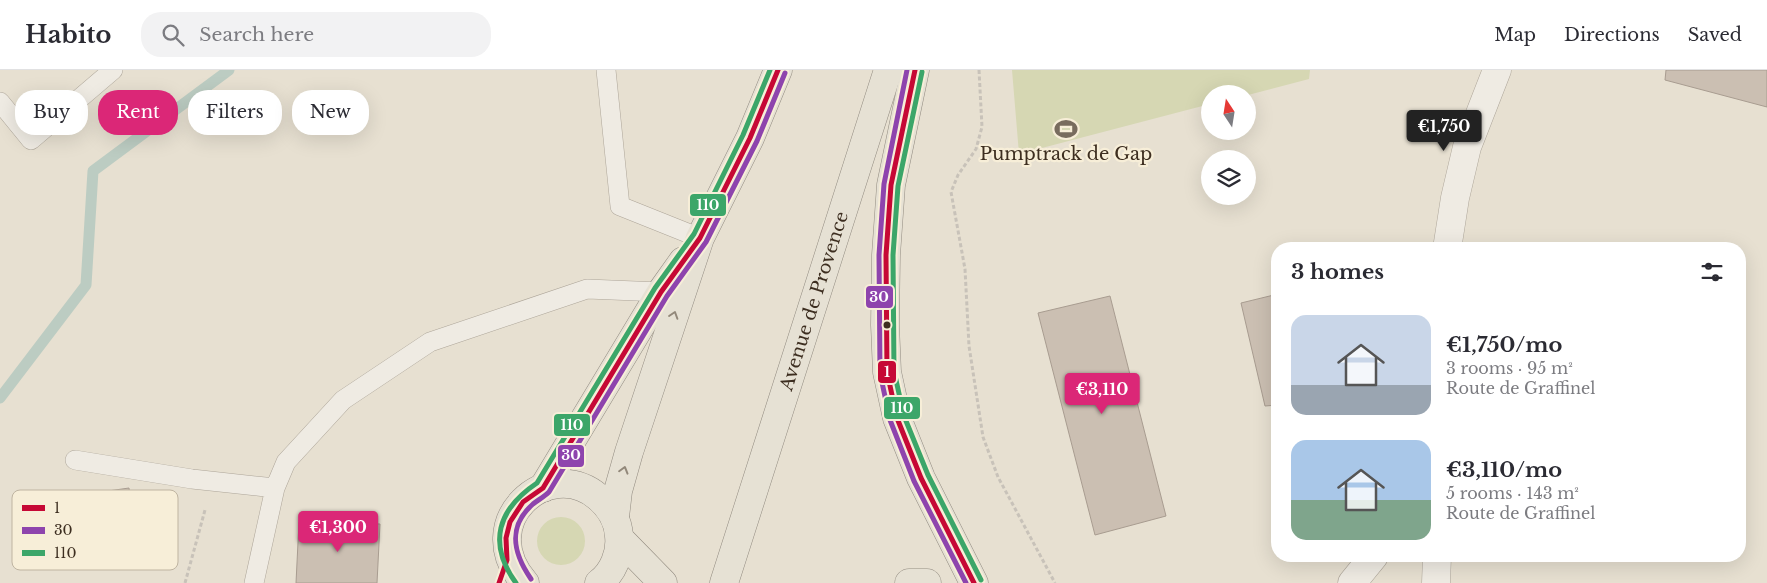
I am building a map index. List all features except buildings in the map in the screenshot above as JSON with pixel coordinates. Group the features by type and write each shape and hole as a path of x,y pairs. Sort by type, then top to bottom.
{"main road":[{"path":"599,583 613,568 618,554 618,491 629,452 700,238 750,138 778,70"},
{"name":"Avenue de Provence","path":"724,583 888,70"},
{"path":"915,70 891,185 886,254 885,325 887,372 897,418 921,478 974,583"},
{"path":"543,488 661,292 700,238"},
{"path":"526,583 515,571 508,557 506,540 509,523 516,508 528,496 543,488 568,485 592,492 605,503 617,528 663,583"},
{"path":"498,583 508,557"},
{"path":"910,583 927,583"}],"street":[{"path":"1448,242 1455,198 1467,147 1497,70"},
{"path":"1436,583 1437,562"}],"lane":[{"path":"0,102 31,140 113,70"},
{"path":"606,70 620,206 700,238"},
{"path":"254,583 275,488 286,462 342,400 430,342 587,288 661,292"},
{"path":"74,460 275,488"}],"path":[{"path":"978,70 982,127 976,149 958,175 951,192 965,269 969,346 983,436 998,477 1055,583"},
{"path":"186,583 212,480"}],"green space":[{"name":"Pumptrack de Gap","path":"1012,70 1310,70 1309,79 1256,93 1256,85 1201,85 1201,106 1019,154"},
{"path":"561,517 570,519 578,524 583,532 585,541 583,550 578,558 570,563 561,565 552,563 544,558 539,550 537,541 539,532 544,524 552,519"}],"waterway":[{"path":"0,398 86,285 93,171 229,70"}],"transit line":[{"name":"110","path":"516,583 507,568 500,541 501,528 506,516 513,504 537,483 655,288 694,234 743,135 770,70"},
{"name":"1","path":"543,488 661,292 700,238 750,138 778,70"},
{"name":"30","path":"907,70 884,184 879,255 880,373 890,420 914,481 966,583"},
{"name":"1","path":"915,70 891,185 886,255 887,372 897,418 921,478 974,583"},
{"name":"110","path":"922,72 898,186 893,255 894,371 904,416 928,475 981,580"},
{"name":"30","path":"531,579 520,560 517,550 516,531 519,522 533,504 549,492 667,296 706,242 757,141 785,73"},
{"name":"1","path":"499,583 507,560 506,538 510,522 523,502 543,488"}],"place":[{"name":"Pumptrack de Gap","path":"1066,129"}]}
